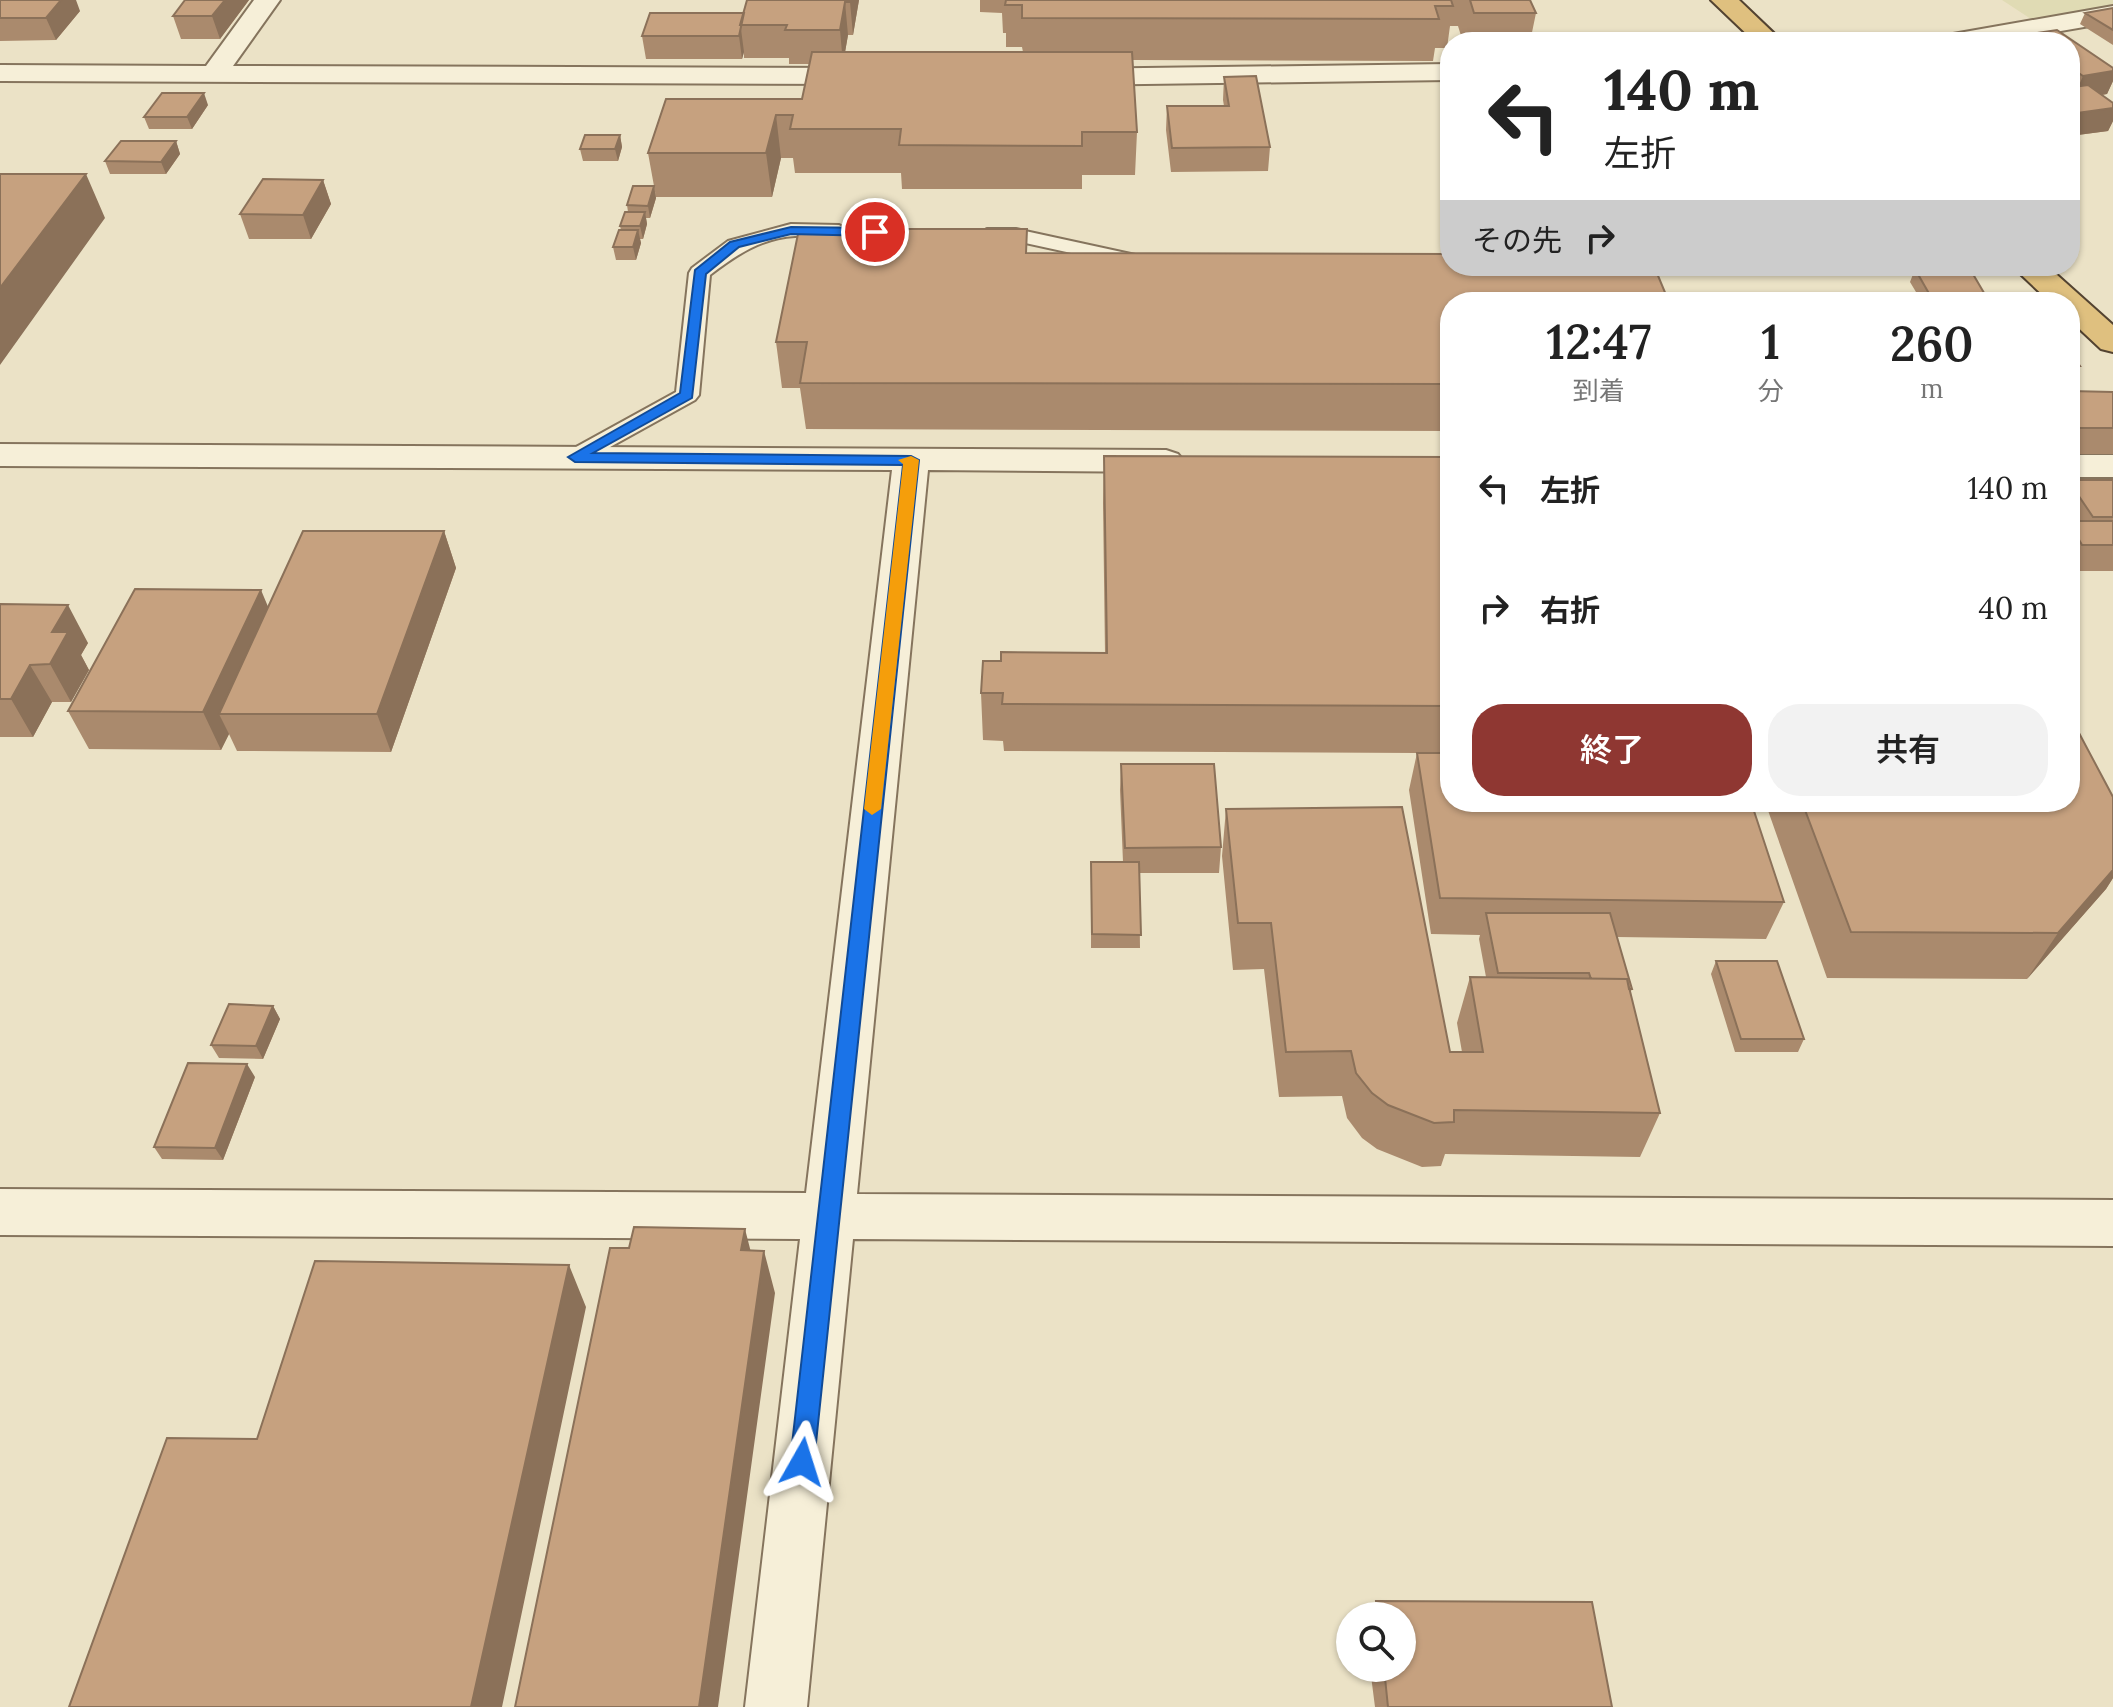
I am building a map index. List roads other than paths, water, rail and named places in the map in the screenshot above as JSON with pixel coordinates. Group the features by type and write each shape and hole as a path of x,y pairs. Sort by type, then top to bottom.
{"highway":[{"path":"1724,0 1759,32"},
{"path":"2040,276 2058,292"},
{"path":"2080,311 2113,342"}],"street":[{"path":"214,73 267,0"},
{"path":"2010,32 2113,14"},
{"path":"1041,77 1440,72"},
{"path":"0,73 898,76"},
{"path":"0,455 1196,462"},
{"path":"776,1707 911,460"},
{"path":"2080,466 2113,466"},
{"path":"0,1212 2113,1223"}],"lane":[{"path":"575,457 687,395 700,273 735,245 791,230 866,232"},
{"path":"971,234 1016,235 1142,262 1157,262"}]}
